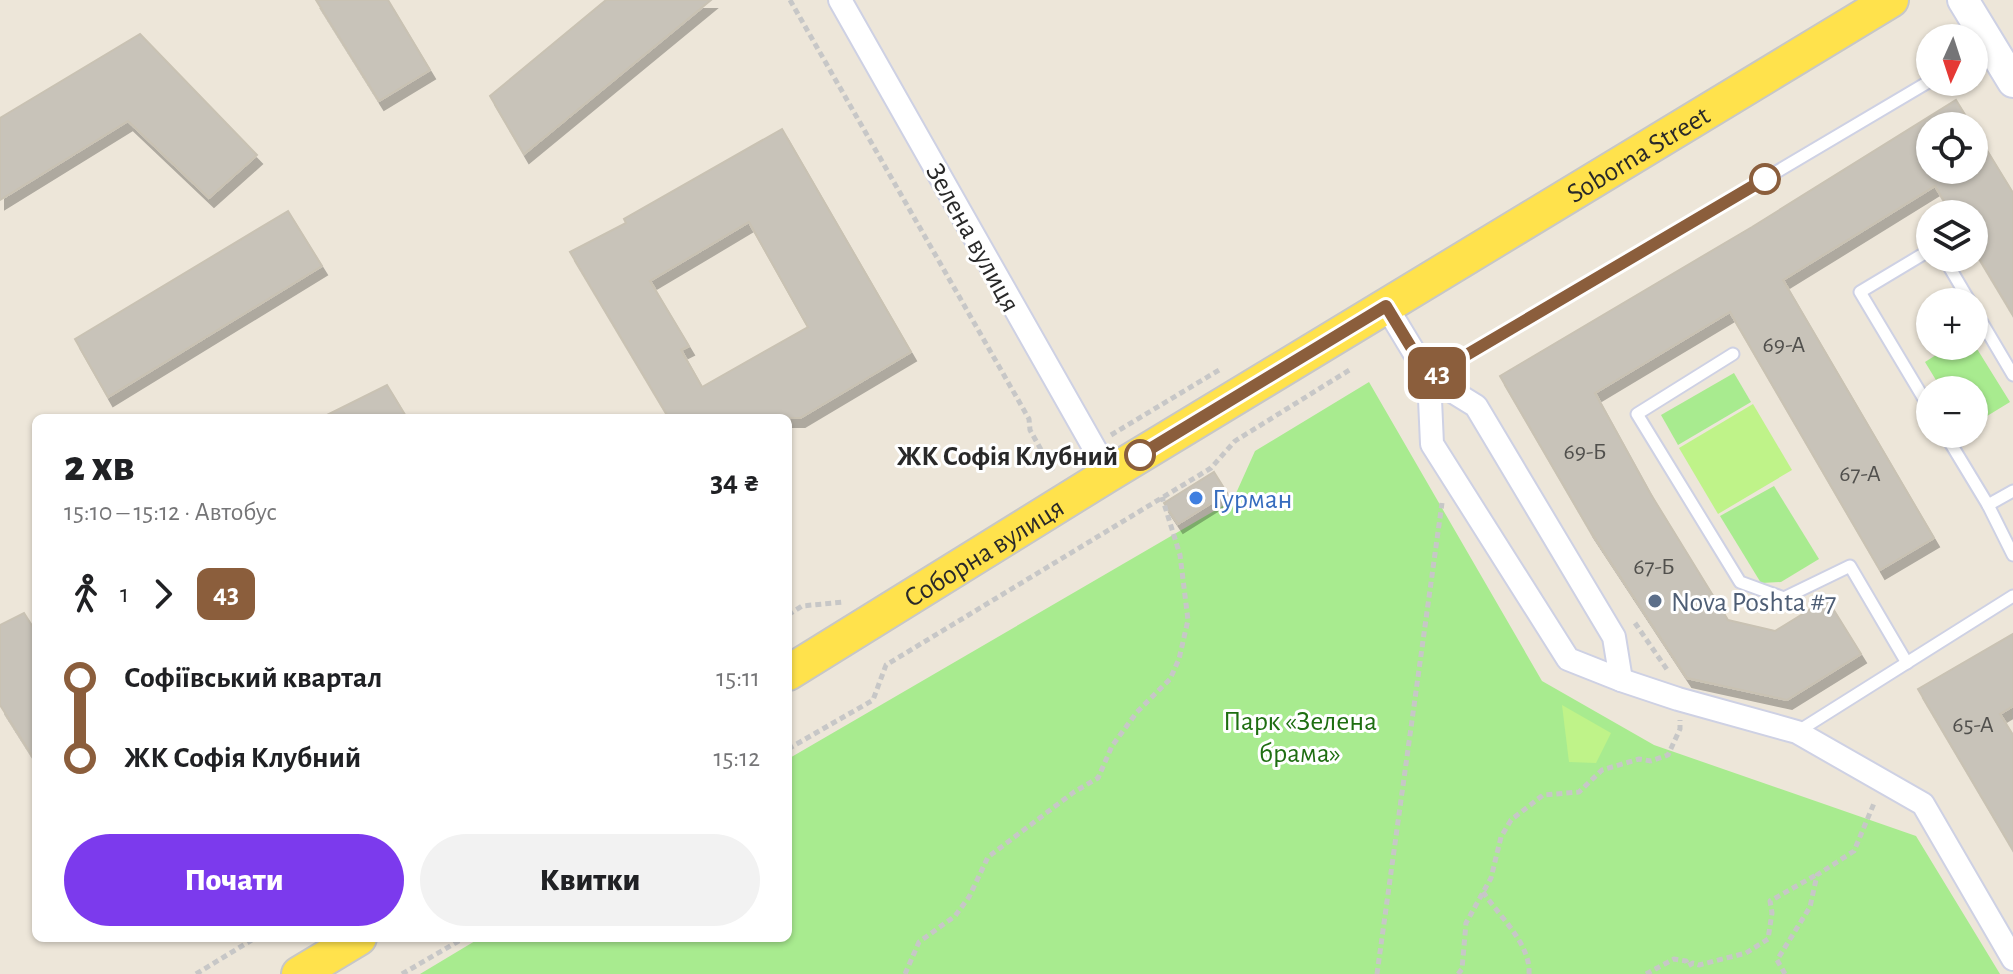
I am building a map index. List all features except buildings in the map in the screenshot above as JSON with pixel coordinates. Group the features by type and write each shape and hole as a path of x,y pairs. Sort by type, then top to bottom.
{"main road":[{"name":"Soborna Street","path":"1386,306 1891,0"},
{"path":"1963,0 2000,58"},
{"name":"Соборна вулиця","path":"792,671 1386,306"},
{"path":"299,974 352,942"}],"street":[{"name":"Зелена вулиця","path":"840,0 1109,474"},
{"path":"1386,306 1429,377 1476,406 1614,637 1621,680"},
{"path":"1429,377 1432,444 1568,659 1678,699 1797,732 1923,804 2013,959"}],"lane":[{"path":"1429,377 1916,89"},
{"path":"1916,258 1860,292 1916,386"},
{"path":"1988,333 2013,375"},
{"path":"1733,354 1637,414 1740,582 1784,598 1850,566 1907,663"},
{"path":"1953,448 1988,505 2013,555"},
{"path":"1988,505 2013,491"},
{"path":"1797,732 2013,596"}],"path":[{"path":"790,0 1029,419 1030,430 1053,471 1040,479"},
{"path":"792,747 873,700 886,665 1211,468 1235,441 1351,369"},
{"path":"1377,974 1447,467"},
{"path":"905,974 919,942 955,916 969,897 988,857 1074,792 1098,778 1112,746 1137,712 1170,679 1179,659 1188,620 1180,555 1162,497"},
{"path":"792,612 802,606 842,603 855,595"},
{"path":"1627,613 1672,676"},
{"path":"1458,974 1462,969 1466,923 1491,878 1501,837 1511,820 1543,795 1579,792 1602,770 1639,759 1651,761 1668,755 1680,729 1678,699"},
{"path":"1646,974 1674,959 1686,961 1688,966 1746,953 1768,939 1772,913 1770,901 1854,851 1883,781"},
{"path":"1785,974 1777,960 1810,907 1817,875"},
{"path":"1483,892 1516,934 1530,964 1529,974"},
{"path":"196,974 248,942"},
{"path":"402,974 457,942"}],"green space":[{"path":"1984,360 2010,402 1988,415 1988,376 1934,376 1925,362"},
{"path":"1734,373 1751,402 1678,445 1661,415"},
{"name":"Парк «Зелена брама»","path":"1369,382 1542,681 1654,745 1916,836 2000,974 420,974 473,942 792,942 792,757 1233,500 1255,451"},
{"path":"1753,404 1792,470 1718,514 1679,448"},
{"path":"1774,486 1819,559 1781,582 1761,583 1720,516"},
{"path":"1562,705 1611,733 1596,763 1569,762"}],"bus line":[{"name":"43","path":"1140,455 1386,306 1429,377 1765,179"}],"place":[{"name":"ЖК Софія Клубний","path":"1140,455"},
{"name":"Гурман","path":"1196,498"},
{"name":"Nova Poshta #7","path":"1655,601"}]}
